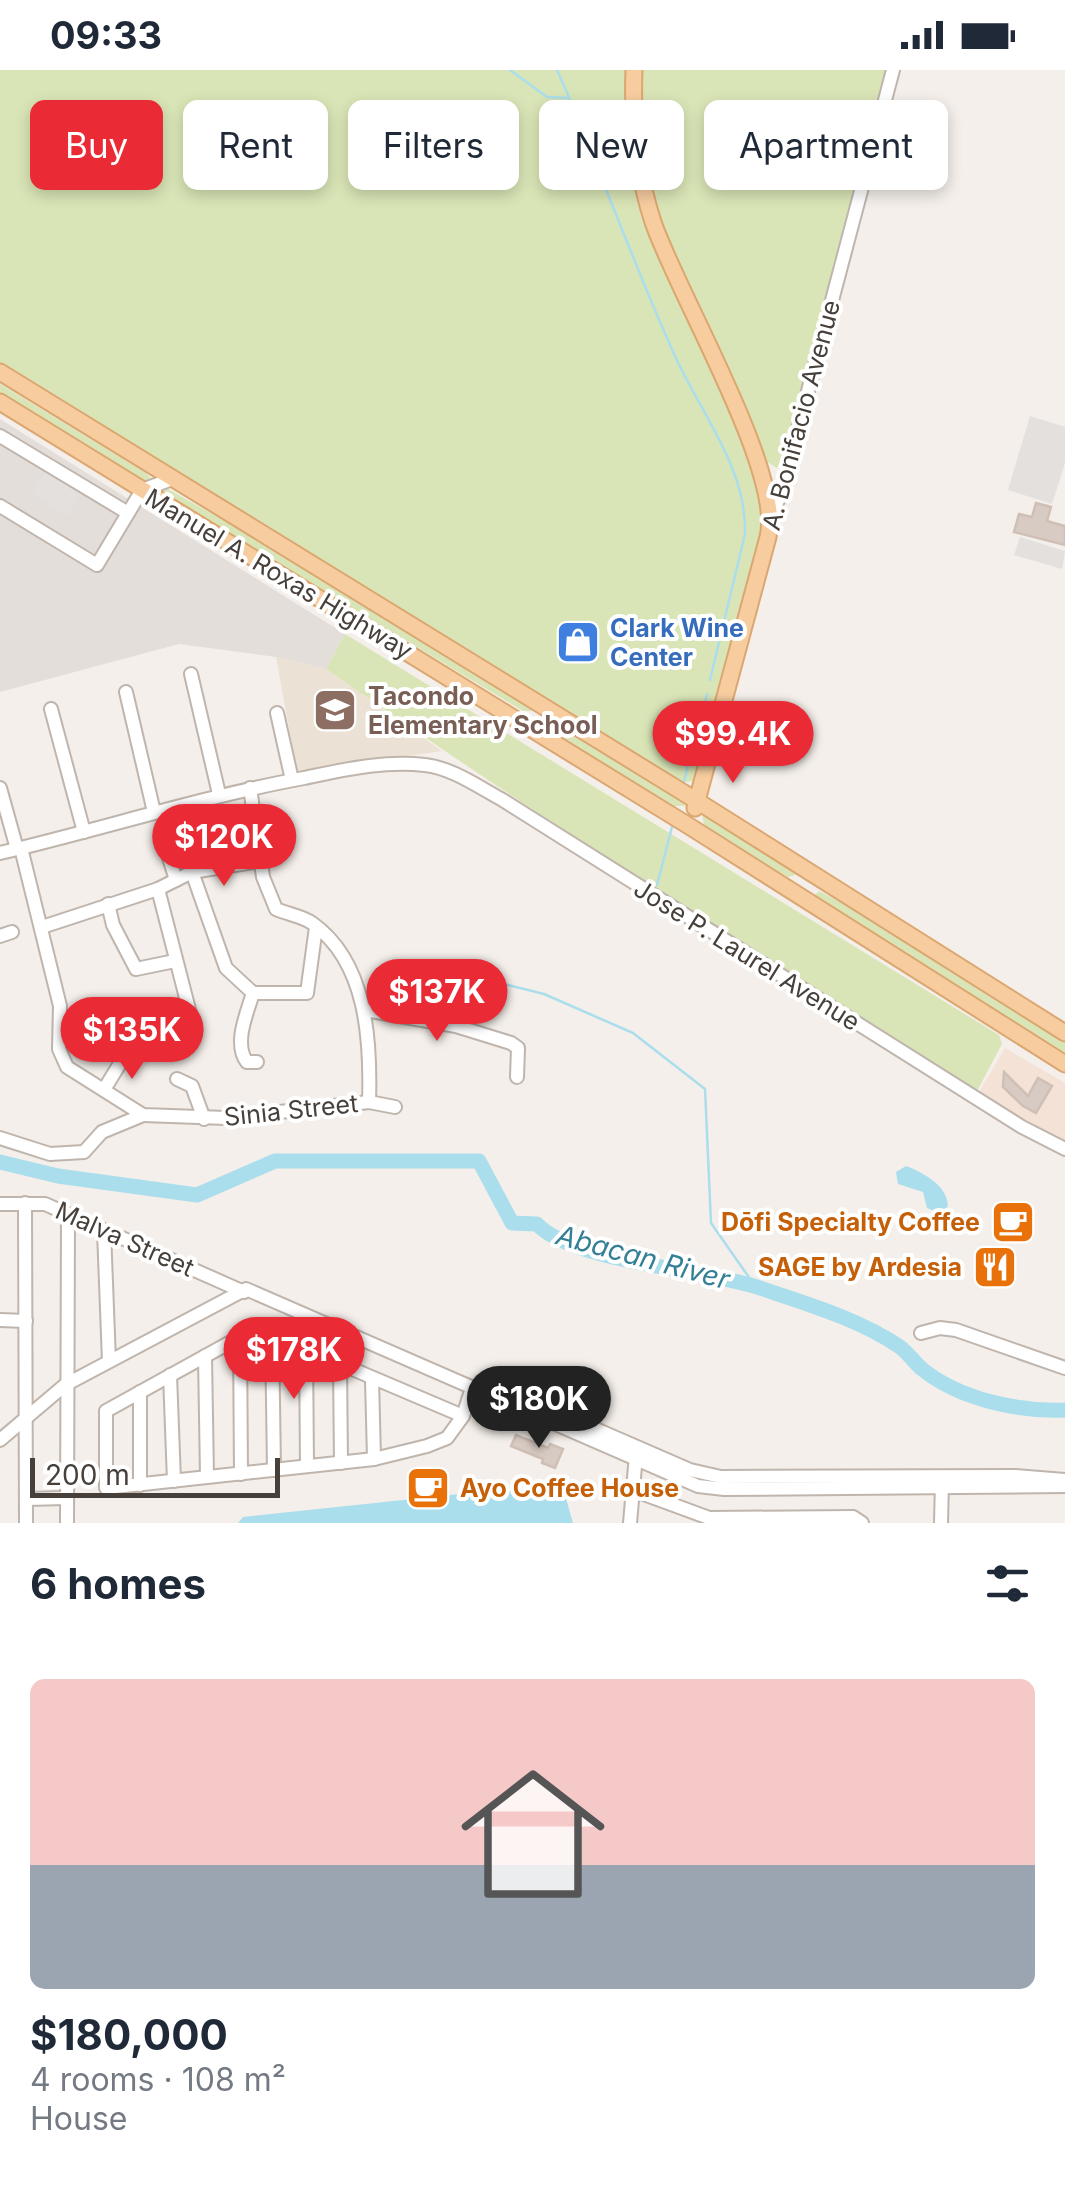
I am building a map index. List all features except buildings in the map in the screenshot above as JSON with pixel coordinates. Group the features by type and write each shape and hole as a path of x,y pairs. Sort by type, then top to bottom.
{"main road":[{"path":"634,70 636,145 652,220 757,459 772,511"},
{"name":"Manuel A. Roxas Highway","path":"0,372 697,801 1065,1033"},
{"name":"Manuel A. Roxas Highway","path":"0,402 530,727 1065,1064"},
{"name":"A. Bonifacio Avenue","path":"689,826 768,538 772,511"},
{"path":"530,727 542,706"},
{"name":"A. Bonifacio Avenue","path":"709,760 711,791 724,820"},
{"path":"796,896 809,872"}],"street":[{"name":"A. Bonifacio Avenue","path":"772,511 780,498 893,70"},
{"path":"0,436 128,513"},
{"path":"0,506 97,565 142,490 172,478"},
{"path":"191,674 220,794"},
{"path":"126,692 154,812"},
{"path":"51,709 84,832"},
{"path":"0,853 220,794 292,780 276,713"},
{"name":"Jose P. Laurel Avenue","path":"292,780 392,764 428,765 457,775 1022,1128 1065,1148"},
{"path":"0,788 42,927 60,1006 61,1059 67,1067 143,1115"},
{"path":"250,788 260,861 276,908 316,927 345,956 371,1038 370,1102"},
{"path":"164,842 176,880"},
{"path":"42,927 158,890 192,872 260,861"},
{"path":"192,872 226,968 253,993 307,993 316,927"},
{"path":"158,890 192,1022"},
{"path":"108,904 136,970 175,961"},
{"path":"253,993 242,1028 241,1052 248,1062 257,1062"},
{"path":"365,1010 420,1018 511,1042 518,1048 517,1077"},
{"path":"105,1088 127,1052"},
{"path":"177,1078 192,1086 204,1118"},
{"name":"Sinia Street","path":"143,1115 204,1118 370,1102 395,1107"},
{"path":"0,1138 50,1154 84,1152 102,1132 143,1115"},
{"name":"Malva Street","path":"0,1204 45,1204 712,1489 1063,1480"},
{"path":"25,1204 26,1523"},
{"path":"67,1523 64,1389 68,1216"},
{"path":"104,1231 109,1360"},
{"path":"64,1389 246,1291"},
{"path":"0,1440 64,1389 109,1360 246,1291"},
{"path":"0,1320 26,1322"},
{"path":"463,1416 256,1328 106,1411 106,1488 374,1459 447,1438 463,1416 472,1388"},
{"path":"921,1333 940,1328 956,1330 1065,1368"},
{"path":"272,1334 274,1470"},
{"path":"240,1337 241,1474"},
{"path":"306,1350 307,1466"},
{"path":"205,1356 207,1477"},
{"path":"340,1364 341,1463"},
{"path":"170,1375 174,1481"},
{"path":"372,1379 374,1459"},
{"path":"140,1392 140,1485"},
{"path":"630,1523 636,1454"},
{"path":"940,1523 942,1483"},
{"path":"634,1490 708,1521 853,1517 862,1523"},
{"path":"26,1499 67,1498"},
{"path":"670,1523 672,1504"}],"shaded area":[{"path":"1030,416 1065,427 1065,463 1052,504 1008,490"},
{"path":"0,419 345,634 326,669 276,657 179,644 0,692"},
{"path":"48,467 85,488 68,516 31,494"},
{"path":"1020,537 1065,551 1062,569 1014,555"},
{"name":"Tacondo Elementary School","path":"276,657 326,669 442,751 297,772"},
{"path":"1005,1048 1065,1083 1065,1144 978,1094"}],"green space":[{"path":"0,70 629,70 629,100 539,100 539,190 650,190 689,317 749,452 763,497 762,534 693,781 681,783 0,363"},
{"path":"643,70 886,70 878,100 704,100 704,190 854,190 784,458 777,468 764,460 698,320 662,222 654,190 684,190 684,100 643,100"},
{"path":"0,384 152,480 145,483 0,396"},
{"path":"163,486 531,706 532,711 523,711 178,503 158,490"},
{"path":"345,634 999,1035 1002,1044 976,1093 567,832 326,669"},
{"path":"550,720 686,806 674,806 549,729"},
{"path":"702,814 793,870 795,875 788,877 713,834 704,824"},
{"path":"819,891 870,918 1065,1042 1065,1053 813,897"}],"water":[{"path":"906,1166 927,1176 944,1192 948,1206 941,1214 927,1208 923,1192 898,1184 896,1172"},
{"path":"507,1489 565,1495 573,1523 238,1523 243,1517"}],"waterway":[{"path":"510,70 547,97 569,98 661,324 739,486 745,534 710,680"},
{"path":"557,70 569,97"},
{"path":"683,785 707,694"},
{"path":"657,885 672,827"},
{"path":"444,969 544,994 633,1033 705,1089 711,1223 755,1286"},
{"name":"Abacan River","path":"0,1162 58,1176 197,1195 275,1161 479,1161 512,1223 537,1224 554,1237 608,1256 737,1282 796,1300 884,1337 922,1369 971,1396 1028,1409 1065,1410"}],"place":[{"name":"Clark Wine Center","path":"578,642"},
{"name":"Tacondo Elementary School","path":"335,710"},
{"name":"Dōfi Specialty Coffee","path":"1013,1222"},
{"name":"SAGE by Ardesia","path":"995,1267"},
{"name":"Ayo Coffee House","path":"428,1488"}]}
